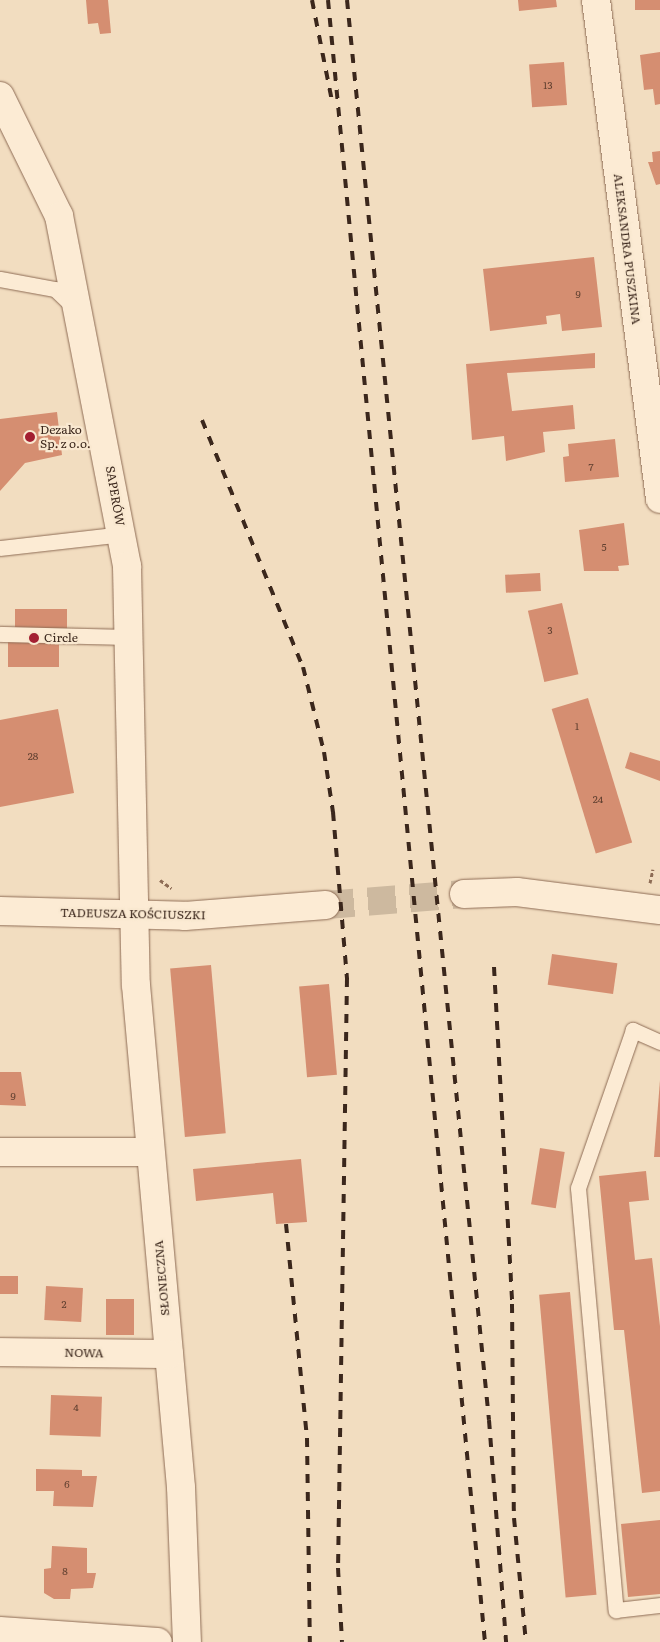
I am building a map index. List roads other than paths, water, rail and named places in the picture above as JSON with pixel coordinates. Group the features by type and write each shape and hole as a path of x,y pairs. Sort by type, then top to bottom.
{"street":[{"name":"ALEKSANDRA PUSZKINA","path":"596,0 660,499"},
{"name":"SAPERÓW","path":"0,96 60,216 122,534 131,637 133,915"},
{"path":"464,894 517,892 660,910"},
{"name":"TADEUSZA KOŚCIUSZKI","path":"0,911 185,916 326,905"},
{"name":"SŁONECZNA","path":"133,915 150,1152 181,1487 187,1642"},
{"path":"0,1152 150,1152"},
{"name":"NOWA","path":"0,1352 169,1354"},
{"path":"0,1631 158,1642"}],"lane":[{"path":"0,279 55,290 80,313"},
{"path":"0,548 122,534"},
{"path":"0,634 131,637"},
{"path":"660,1042 633,1030 578,1188 616,1610 660,1605"}],"tunnel":[{"path":"326,905 464,894"}],"railway":[{"path":"312,0 332,101"},
{"path":"328,0 485,1642"},
{"path":"347,0 489,1420 506,1642"},
{"path":"202,420 303,667 324,752 333,812 347,978 338,1568 342,1642"},
{"path":"494,967 512,1304 514,1518 526,1642"},
{"path":"286,1224 307,1438 310,1642"}],"place":[{"name":"Dezako Sp. z o.o.","path":"30,437"},
{"name":"Circle","path":"34,638"}]}
